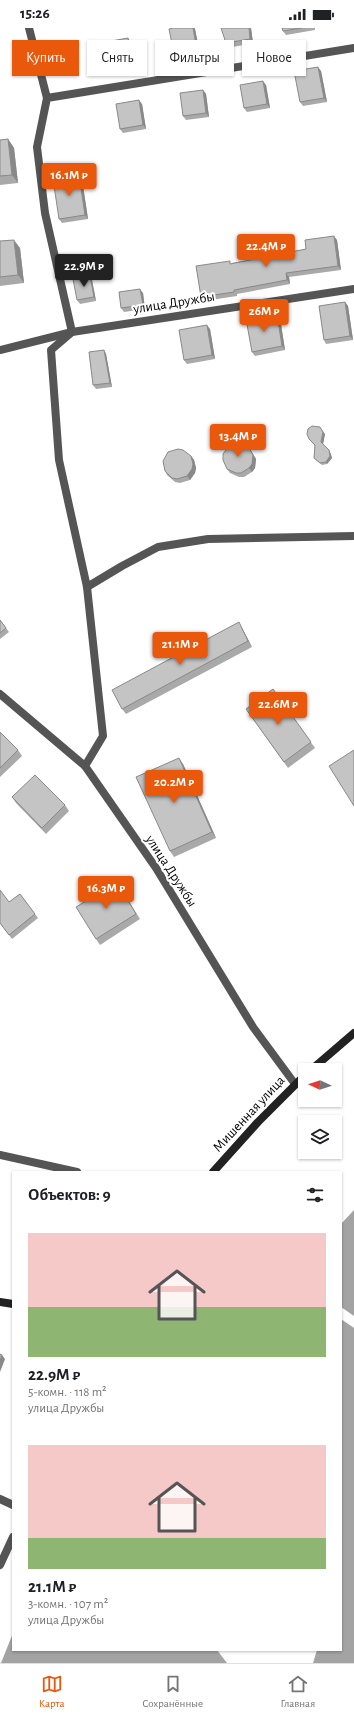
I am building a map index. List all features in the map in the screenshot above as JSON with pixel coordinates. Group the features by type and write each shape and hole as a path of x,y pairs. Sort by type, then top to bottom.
{"main road":[{"path":"319,1063 354,1033"},
{"name":"Мишенная улица","path":"214,1171 258,1122 298,1081"},
{"path":"0,1302 12,1304"}],"street":[{"path":"28,28 47,98 37,147 45,213 72,332 51,350 59,460 87,587 103,736 85,766"},
{"path":"47,98 354,48"},
{"name":"улица Дружбы","path":"0,350 72,332 354,289"},
{"path":"87,587 158,547 208,539 354,536"},
{"name":"улица Дружбы","path":"0,694 85,766 156,868 254,1027 295,1084"},
{"path":"0,1155 72,1171"},
{"path":"0,1499 12,1505"},
{"path":"0,1566 12,1539"}],"shaded area":[{"path":"354,1210 354,1316 342,1308 342,1223"},
{"path":"342,1320 354,1328 354,1663 313,1663 317,1651 342,1651"},
{"path":"12,1636 12,1651 218,1651 227,1663 1,1663"}],"building":[{"path":"193,28 195,40 171,40 169,29"},
{"path":"221,28 249,28 250,39 234,42 234,40 225,40"},
{"path":"282,28 302,28 283,31"},
{"path":"128,38 128,40 117,40"},
{"path":"318,67 324,98 300,102 295,76 306,76 306,69"},
{"path":"263,81 267,104 244,108 240,85"},
{"path":"203,90 206,113 183,116 180,93"},
{"path":"139,100 143,125 120,129 116,104"},
{"path":"8,139 12,175 0,176 0,140"},
{"path":"79,175 85,215 59,219 53,179"},
{"path":"334,236 338,266 286,273 287,280 234,290 234,292 201,297 196,266 230,261 230,264 306,249 305,240"},
{"path":"14,240 18,275 0,277 0,241"},
{"path":"90,276 94,297 77,300 73,279"},
{"path":"140,289 143,305 121,308 119,292"},
{"path":"345,302 350,336 324,340 319,306"},
{"path":"277,314 282,346 252,352 246,319"},
{"path":"207,325 212,355 184,360 179,330"},
{"path":"104,350 110,383 93,385 89,352"},
{"path":"312,426 320,427 323,432 321,442 329,450 330,456 326,462 320,463 314,458 315,445 309,439 307,434 308,429"},
{"path":"238,442 248,446 253,455 252,464 241,473 236,473 227,469 223,460 223,454 229,446"},
{"path":"178,449 183,450 191,456 193,464 192,469 187,476 177,479 172,478 165,471 163,461 168,452"},
{"path":"0,620 6,628 0,633"},
{"path":"239,622 248,641 122,709 112,690"},
{"path":"273,689 311,742 284,762 246,709"},
{"path":"0,732 18,750 0,768"},
{"path":"354,750 354,806 329,766"},
{"path":"179,758 212,832 170,851 136,777"},
{"path":"35,775 65,805 42,828 12,797"},
{"path":"117,882 136,914 96,939 76,907"},
{"path":"0,890 9,902 20,894 35,914 9,935 0,923"}]}
